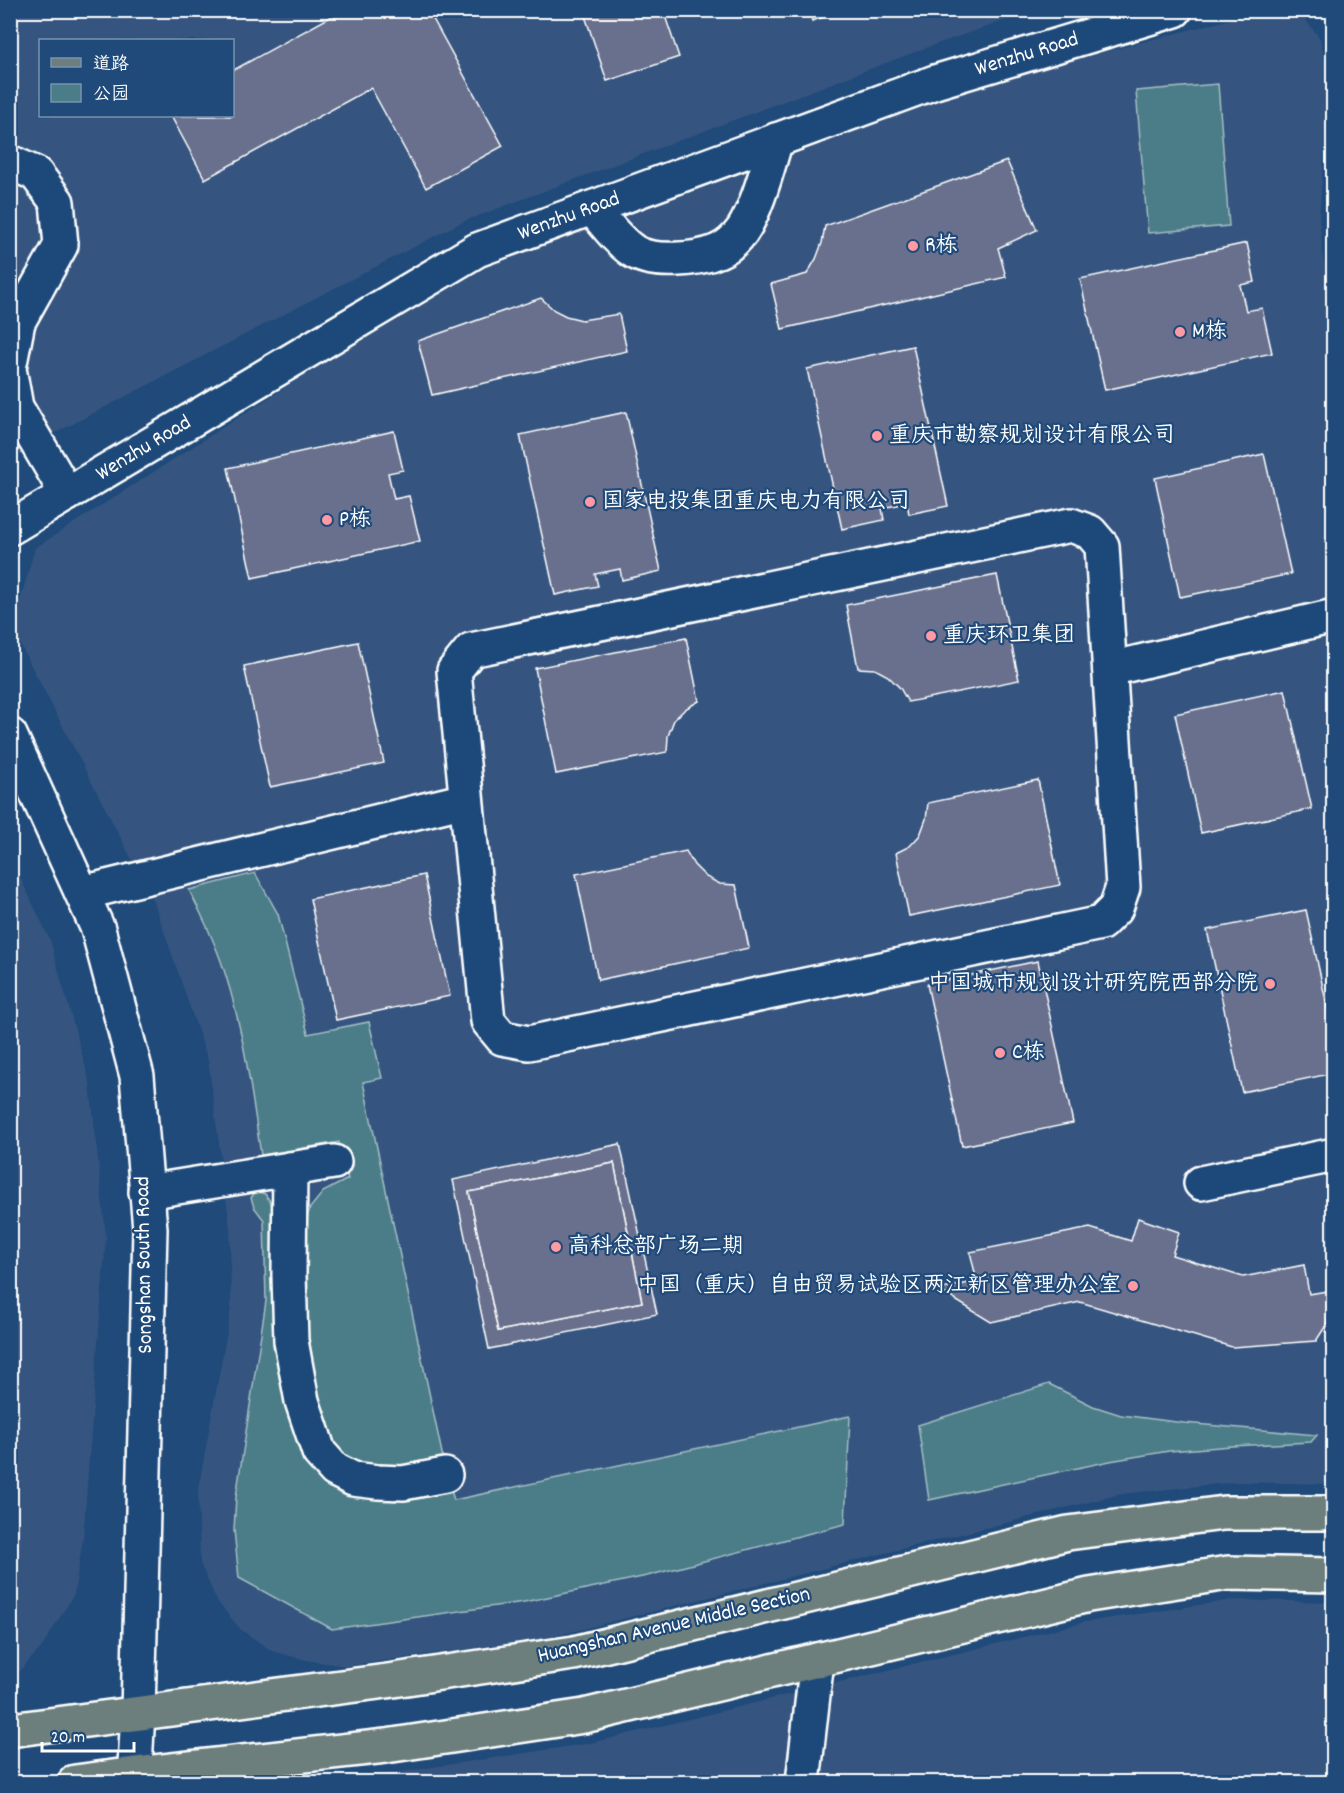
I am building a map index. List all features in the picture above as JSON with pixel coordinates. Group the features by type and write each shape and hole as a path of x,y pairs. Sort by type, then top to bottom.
{"main road":[{"name":"Huangshan Avenue Middle Section","path":"10,1730 387,1681 574,1653 1068,1533 1224,1513 1334,1514"},
{"path":"75,1782 135,1778 386,1746 584,1716 1100,1593 1228,1573 1334,1575"}],"street":[{"name":"Wenzhu Road","path":"10,528 477,250 935,82 1176,10"},
{"path":"592,208 635,253 659,259 683,260 717,252 731,244 743,230 752,212 776,141"},
{"path":"10,162 36,174 57,202 61,245 18,322 10,363"},
{"path":"10,374 16,407 67,494"},
{"path":"1071,525 1090,532 1102,546 1110,669 1123,887 1116,908 1101,923 529,1043 502,1038 488,1022 454,671 471,650 1071,525"},
{"path":"1110,669 1334,616"},
{"name":"Songshan South Road","path":"10,735 98,929 137,1076 150,1229 135,1778"},
{"path":"82,893 466,800"},
{"path":"1201,1183 1334,1155"},
{"path":"147,1192 334,1162"},
{"path":"290,1169 291,1341 302,1401 319,1452 335,1470 353,1479 403,1483 445,1475"},
{"path":"803,1782 817,1660"}],"shaded area":[{"path":"11,11 1032,11 931,46 462,222 11,456"},
{"path":"1262,11 1279,11 1302,16 1320,38 1330,80 1319,218 1334,357 1333,1484 1236,1482 1121,1494 551,1637 346,1666 306,1660 272,1651 240,1629 217,1601 200,1563 198,1491 231,1309 230,1228 208,1060 154,902 12,629 35,548 484,260 943,94"},
{"path":"10,856 50,940 90,1083 106,1237 83,1538 74,1594 42,1647 11,1680"},
{"path":"1233,1600 1333,1602 1333,1782 353,1782 374,1776 591,1743 1085,1622"}],"green space":[{"path":"1218,84 1229,226 1148,233 1136,91"},
{"path":"255,873 278,914 308,1034 369,1022 382,1078 363,1082 443,1458 401,1468 359,1466 343,1458 330,1441 319,1408 306,1350 304,1230 310,1208 323,1192 348,1179 339,1142 261,1155 246,1057 229,985 218,952 189,890"},
{"path":"256,1191 265,1194 274,1207 292,1411 298,1443 312,1469 324,1482 338,1491 353,1496 385,1498 402,1497 450,1487 454,1500 850,1416 845,1524 647,1576 524,1602 332,1629 239,1578 234,1530 236,1497 266,1301 264,1220 254,1207 251,1198"},
{"path":"1049,1384 1093,1406 1121,1415 1317,1435 1311,1442 1169,1451 1110,1461 929,1500 918,1425"}],"building":[{"path":"343,10 428,10 503,146 426,188 371,88 205,179 172,117 234,117 234,70"},
{"path":"583,10 663,10 679,57 607,81"},
{"path":"809,10 844,10 812,21"},
{"name":"R栋","path":"1007,161 1037,230 998,248 1006,277 782,329 771,284 807,274 822,243 825,226"},
{"name":"M栋","path":"1247,243 1255,282 1240,285 1246,311 1262,308 1272,353 1105,390 1080,279"},
{"path":"541,298 554,310 582,320 619,314 627,351 432,395 418,341"},
{"name":"重庆市勘察规划设计有限公司","path":"913,346 948,506 909,514 907,503 882,508 884,520 842,529 807,369"},
{"name":"国家电投集团重庆电力有限公司","path":"626,412 661,571 622,580 620,569 595,574 598,586 555,595 520,435"},
{"name":"P栋","path":"394,431 403,470 388,473 394,499 409,496 420,541 252,578 228,468"},
{"path":"1264,454 1291,574 1180,597 1155,478"},
{"name":"重庆环卫集团","path":"997,575 1019,680 908,702 900,688 888,676 875,669 858,668 846,605"},
{"path":"686,638 699,701 685,709 674,720 668,736 667,752 556,774 535,668"},
{"path":"358,642 384,763 270,787 244,666"},
{"path":"1285,690 1312,809 1201,833 1175,714"},
{"path":"1038,780 1060,885 909,916 896,853 910,846 920,835 926,819 928,803"},
{"path":"686,851 694,865 706,877 720,884 736,885 749,948 598,980 576,874"},
{"path":"424,875 450,996 336,1020 310,899"},
{"name":"中国城市规划设计研究院西部分院","path":"1306,910 1334,1038 1334,1073 1242,1092 1207,930"},
{"name":"C栋","path":"1038,961 1073,1123 962,1146 927,984"},
{"path":"620,1144 657,1314 489,1349 453,1180","holes":["614,1163 642,1302 498,1331 469,1192"]},
{"name":"高科总部广场二期","path":"614,1163 642,1302 498,1331 469,1192"},
{"name":"中国（重庆）自由贸易试验区两江新区管理办公室","path":"1138,1218 1179,1232 1172,1255 1243,1277 1304,1265 1309,1294 1334,1290 1334,1313 1316,1341 1232,1347 1080,1302 991,1322 939,1290 977,1281 970,1252 1090,1228 1131,1241"}],"place":[{"name":"R栋","path":"913,246"},
{"name":"M栋","path":"1180,332"},
{"name":"重庆市勘察规划设计有限公司","path":"877,436"},
{"name":"国家电投集团重庆电力有限公司","path":"590,502"},
{"name":"P栋","path":"327,520"},
{"name":"重庆环卫集团","path":"931,636"},
{"name":"中国城市规划设计研究院西部分院","path":"1270,984"},
{"name":"C栋","path":"1000,1053"},
{"name":"高科总部广场二期","path":"556,1247"},
{"name":"中国（重庆）自由贸易试验区两江新区管理办公室","path":"1133,1286"}]}
